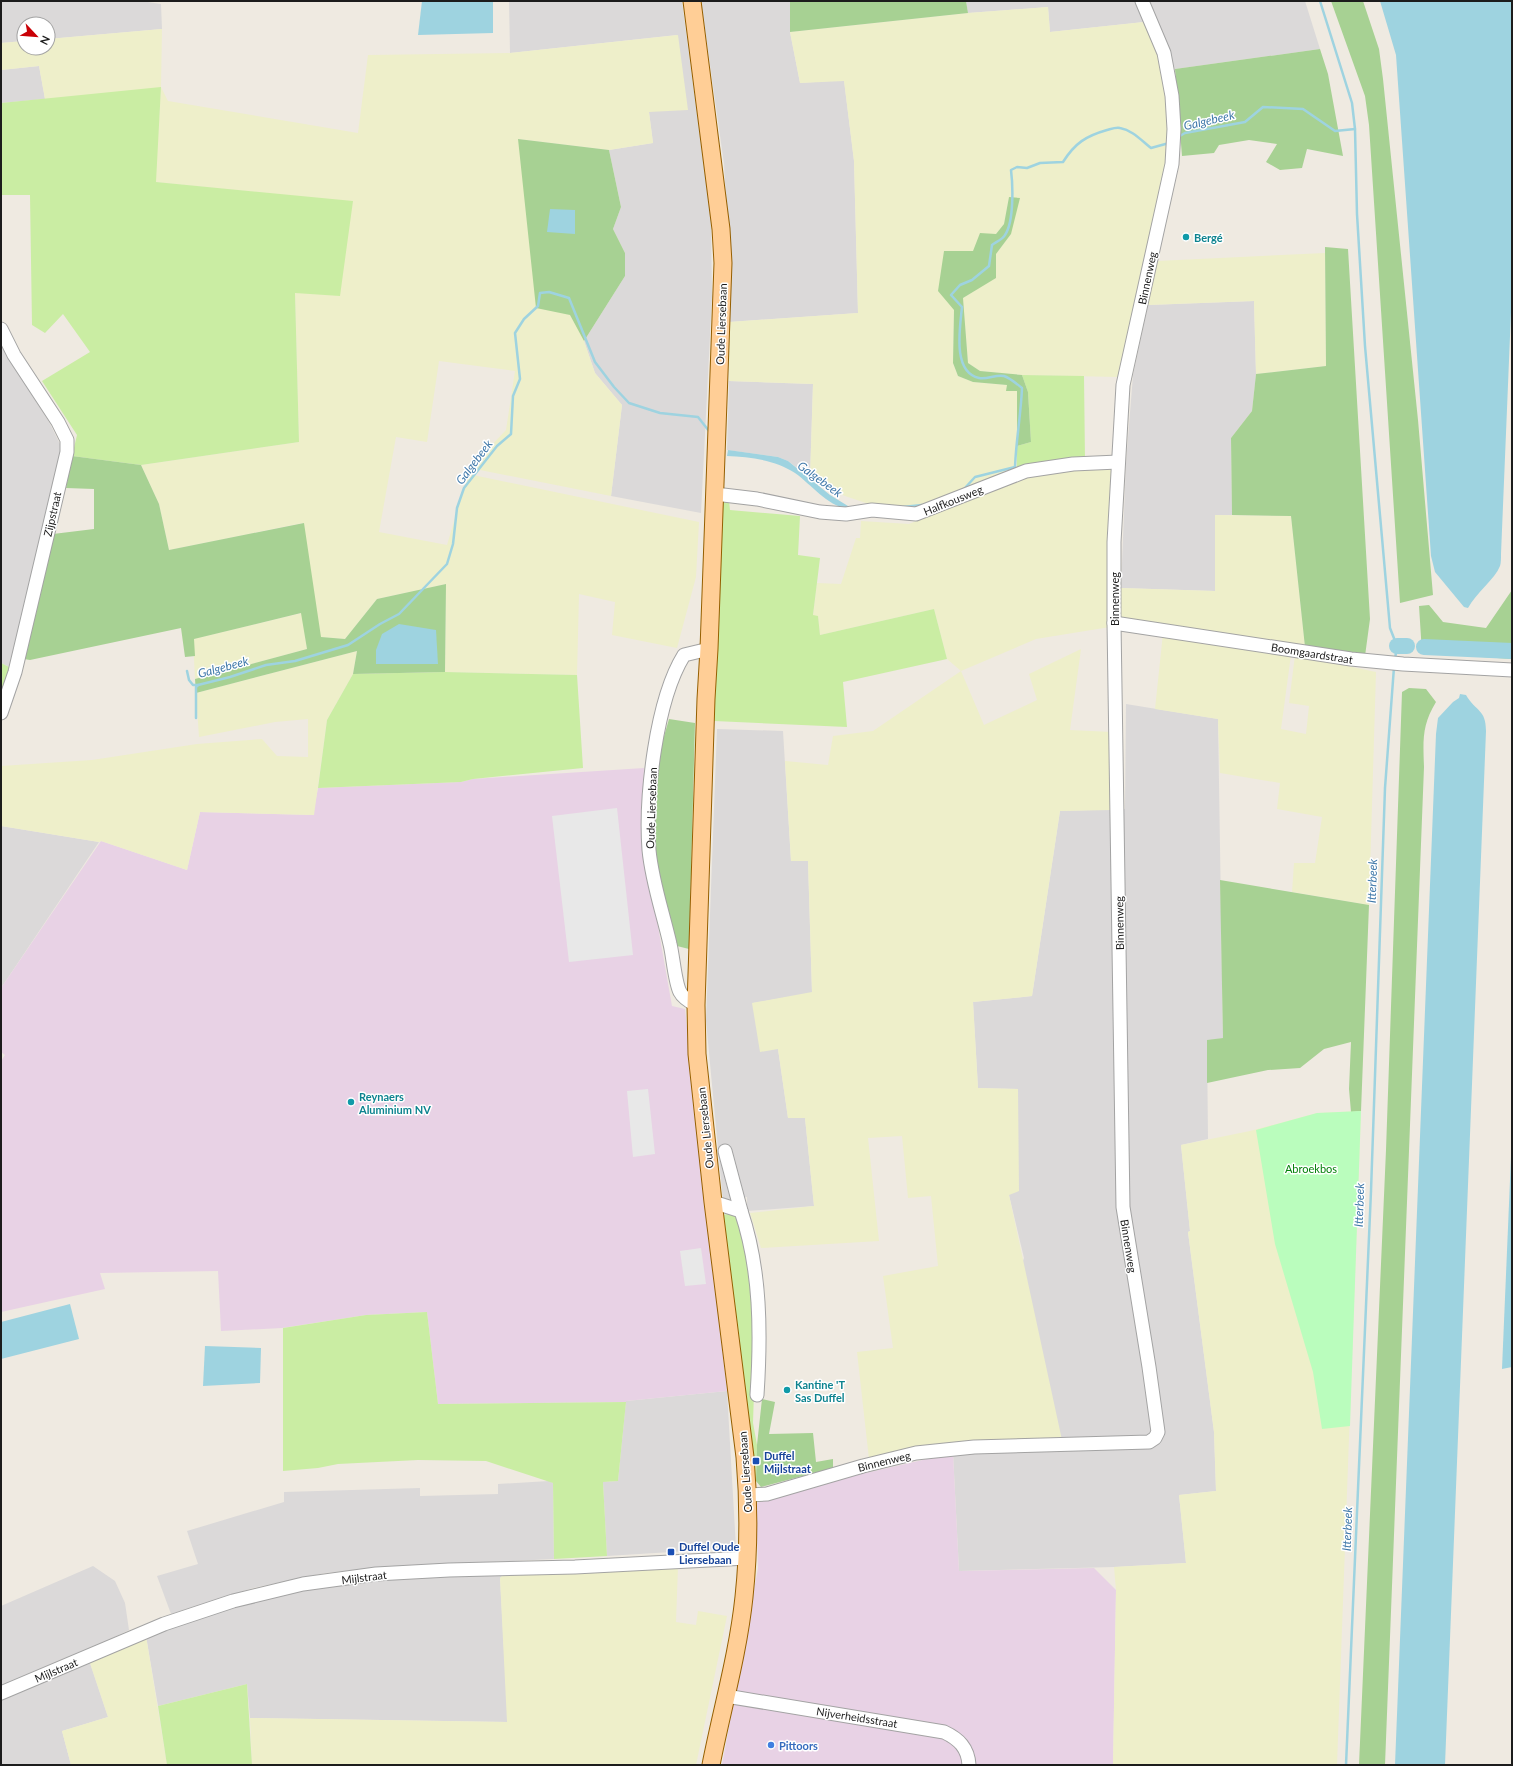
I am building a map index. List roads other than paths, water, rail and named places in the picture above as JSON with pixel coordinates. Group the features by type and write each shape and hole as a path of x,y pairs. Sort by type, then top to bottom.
{"main road":[{"name":"Oude Liersebaan","path":"692,1 721,229 723,263 709,649 705,704 696,1005 697,1054 713,1202 744,1443 748,1495 747,1558 740,1626 711,1765"}],"street":[{"name":"Binnenweg","path":"748,1495 767,1494 863,1466 916,1453 974,1446 1149,1442 1155,1438 1158,1432 1123,1207 1114,623 1114,542 1123,385 1172,164 1174,129 1172,96 1164,53 1142,1"},
{"name":"Zijpstraat","path":"1,329 14,356 58,422 67,440 67,452 15,672 1,713"},
{"name":"Halfkousweg","path":"715,494 757,499 820,512 846,514 872,510 916,514 1026,471 1072,464 1118,462"},
{"name":"Boomgaardstraat","path":"1114,623 1351,659 1512,670"},
{"name":"Oude Liersebaan","path":"696,1005 687,1000 680,992 670,944 660,907 649,850 649,798 654,753 662,715 676,669 684,655 709,649"},
{"name":"Oude Liersebaan","path":"725,1151 756,1271 760,1329 757,1395"},
{"path":"713,1202 741,1211"},
{"name":"Mijlstraat","path":"1,1693 164,1624 233,1601 303,1584 376,1574 449,1570 581,1567 747,1558"},
{"name":"Nijverheidsstraat","path":"726,1696 944,1732 954,1736 963,1745 967,1752 969,1765"}],"water":[{"path":"422,1 493,1 493,33 418,35"},
{"path":"1380,1 1512,1 1512,288 1501,560 1498,571 1471,602 1468,608 1464,607 1435,572 1431,556 1396,55"},
{"path":"550,209 575,210 575,234 547,232"},
{"path":"728,450 778,457 788,461 830,495 848,506 848,509 840,507 826,499 795,473 780,465 745,457 727,456"},
{"path":"399,624 436,630 438,664 376,664 376,650 382,634"},
{"path":"1460,694 1466,695 1480,711 1486,724 1486,731 1445,1765 1395,1765 1436,734 1438,718 1453,702 1459,698"},
{"path":"1512,1133 1512,1367 1502,1369"},
{"path":"70,1304 79,1339 1,1359 1,1322"},
{"path":"205,1346 261,1348 260,1383 203,1386"}],"waterway":[{"path":"1320,1 1352,103 1355,129 1357,214 1365,346 1390,628 1397,646 1395,659"},
{"name":"Galgebeek","path":"1178,137 1185,133 1245,122 1263,107 1303,109 1335,131 1355,129"},
{"name":"Galgebeek","path":"964,489 975,477 1015,467 1022,388 1004,376 979,378 970,374 961,358 959,337 962,307 951,295 960,285 972,280 989,266 992,245 1003,238 1008,229 1012,204 1011,170 1017,167 1027,168 1040,163 1063,162 1067,155 1082,141 1093,135 1115,128 1128,131 1151,148 1169,143"},
{"name":"Galgebeek","path":"187,671 189,680 193,685 198,685 230,677 266,665 295,661 348,645 380,624 399,614 447,564 453,544 457,508 464,488 497,446 511,434 513,396 520,379 515,333 524,319 538,306 540,293 549,292 569,298 595,362 614,387 629,403 660,413 698,417 709,431"},
{"name":"Galgebeek","path":"903,507 922,505"},
{"path":"1397,646 1407,646"},
{"path":"1424,647 1512,651"},
{"name":"Itterbeek","path":"1346,1765 1371,1191 1385,788 1394,667"},
{"path":"196,718 196,687 198,685"}],"place":[{"name":"Bergé","path":"1186,237"},
{"name":"Reynaers Aluminium NV","path":"351,1102"},
{"name":"Kantine 'T Sas Duffel","path":"787,1390"},
{"name":"Duffel Mijlstraat","path":"756,1461"},
{"name":"Duffel Oude Liersebaan","path":"671,1552"},
{"name":"Pittoors","path":"771,1745"}],"park label":[{"name":"Abroekbos","path":"1311,1168"}]}
